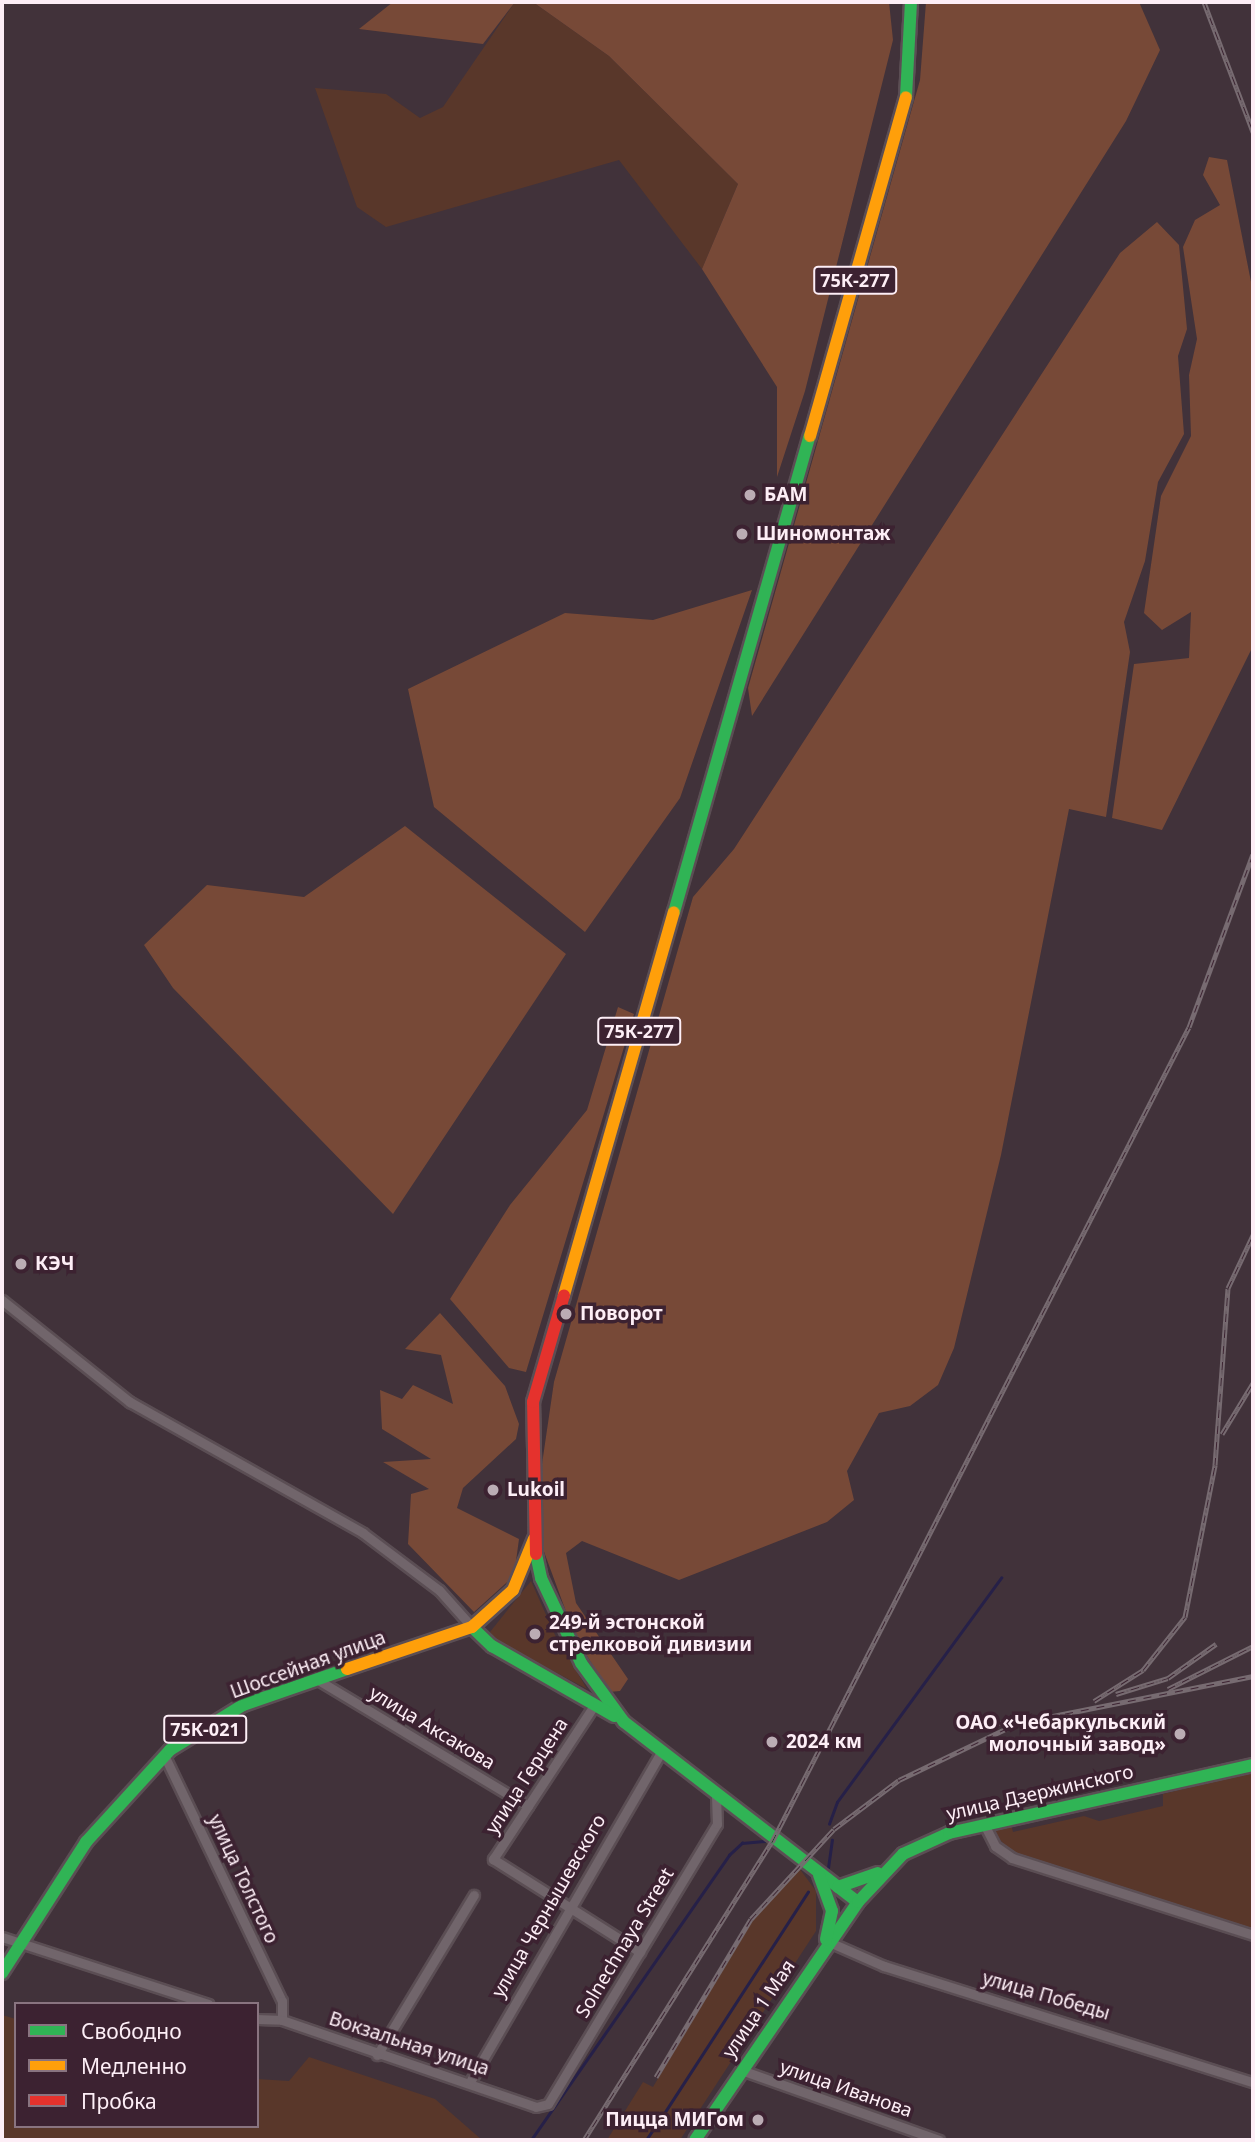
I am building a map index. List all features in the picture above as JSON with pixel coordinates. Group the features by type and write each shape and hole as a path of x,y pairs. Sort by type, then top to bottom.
{"main road":[{"name":"75К-277","path":"534,1538 530,1438 540,1374 892,151 907,92 911,2"},
{"name":"Шоссейная улица","path":"21,1944 108,1813 164,1755 243,1705 472,1627 513,1590 534,1538"},
{"path":"534,1538 541,1578 564,1635 624,1722"},
{"path":"472,1627 492,1646 624,1722 716,1796 859,1902"},
{"name":"улица Дзержинского","path":"859,1902 888,1867 920,1844 985,1824 1253,1765"},
{"path":"838,1887 888,1867"},
{"path":"818,1874 830,1899 849,1914"},
{"path":"826,1946 830,1899"},
{"name":"улица 1 Мая","path":"695,2140 826,1946 859,1902"},
{"name":"75К-021","path":"2,1973 21,1944"}],"street":[{"path":"2,1300 130,1402 363,1533 439,1590 472,1627"},
{"name":"улица Аксакова","path":"318,1679 528,1806"},
{"name":"улица Герцена","path":"567,1905 498,1866 493,1860 595,1704"},
{"name":"улица Чернышевского","path":"471,2080 567,1905 661,1752"},
{"name":"улица Толстого","path":"164,1755 282,2001 282,2020"},
{"name":"Solnechnaya Street","path":"548,2104 717,1824 716,1796"},
{"path":"985,1824 995,1846 1012,1858 1253,1935"},
{"path":"377,2056 474,1895"},
{"path":"567,1905 640,1952"},
{"path":"2,1937 202,2002"},
{"name":"улица Победы","path":"826,1946 1253,2082"},
{"name":"Вокзальная улица","path":"259,2019 282,2020 377,2056 471,2080 536,2107 548,2104"},
{"name":"улица Иванова","path":"741,2070 939,2140"}],"shaded area":[{"path":"393,2 515,2 483,44 359,29"},
{"path":"515,2 533,2 609,56 738,184 702,269 619,160 386,227 357,207 315,88 386,94 420,118 443,107"},
{"path":"533,2 889,2 893,40 805,391 777,477 777,387 702,269 738,184 609,56"},
{"path":"926,2 1139,2 1160,50 1126,121 752,716 748,688 920,80"},
{"path":"1209,157 1227,160 1253,292 1253,646 1162,830 1112,818 1134,664 1189,658 1191,612 1162,630 1144,613 1161,496 1191,436 1189,375 1197,339 1183,247 1195,220 1220,205 1203,175"},
{"path":"1157,222 1179,245 1187,329 1178,356 1184,434 1158,482 1145,561 1124,622 1130,652 1106,817 1069,809 1001,1155 954,1348 938,1385 910,1406 879,1413 847,1471 854,1500 827,1522 679,1580 582,1541 566,1553 576,1603 628,1679 620,1691 609,1692 575,1636 536,1530 542,1464 554,1382 693,897 734,849 1120,253"},
{"path":"752,590 680,798 585,932 434,807 408,689 565,613 653,620"},
{"path":"405,826 566,954 393,1214 173,988 144,945 207,885 304,897"},
{"path":"618,1007 634,1014 526,1372 509,1368 450,1299 510,1205 587,1110"},
{"path":"440,1313 505,1386 519,1424 516,1439 463,1488 457,1508 519,1539 514,1576 474,1612 408,1544 411,1494 429,1489 383,1462 431,1459 382,1429 380,1390 402,1399 413,1385 453,1404 441,1355 405,1349"},
{"path":"531,1581 555,1635 587,1689 495,1640 490,1632"},
{"path":"1253,1772 1253,1931 1014,1855 991,1830 1011,1824 1013,1832 1084,1816 1099,1821 1163,1806 1163,1794"},
{"path":"799,1868 816,1891 816,1931 680,2140 607,2140 643,2082 653,2087 752,1920"},
{"path":"2,2015 14,2018 14,2128 259,2128 259,2079 289,2081 309,2057 435,2099 482,2140 2,2140"}],"waterway":[{"path":"829,1824 837,1802 1001,1578"},
{"path":"828,1868 832,1840"},
{"path":"531,2140 729,1855 742,1843 765,1841"},
{"path":"663,2115 808,1892"},
{"path":"646,2140 658,2122"}],"railway":[{"path":"1204,2 1253,132"},
{"path":"584,2140 772,1842 1189,1027 1253,854"},
{"path":"1094,1701 1143,1670 1185,1617 1215,1465 1228,1288 1253,1235"},
{"path":"1222,1434 1253,1383"},
{"path":"1116,1694 1168,1678 1216,1644"},
{"path":"1168,1689 1253,1646"},
{"path":"656,2077 751,1919 834,1829 899,1780 1018,1723 1253,1676"},
{"path":"971,1724 1005,1723"}],"traffic: fast":[{"path":"906,97 911,2"},
{"path":"674,912 810,436"},
{"path":"536,1554 541,1578 581,1663 624,1722 858,1902 695,2140"},
{"path":"472,1627 492,1646 614,1716"},
{"path":"2,1973 86,1842 170,1750 243,1705 347,1669"},
{"path":"858,1902 903,1854 949,1833 1253,1765"},
{"path":"838,1887 878,1873"},
{"path":"819,1875 832,1911 826,1939"}],"traffic: slow":[{"path":"810,436 906,97"},
{"path":"564,1295 674,912"},
{"path":"347,1669 472,1627 513,1590 534,1539"}],"traffic: jam":[{"path":"536,1554 533,1402 564,1295"}],"place":[{"name":"БАМ","path":"750,495"},
{"name":"Шиномонтаж","path":"742,534"},
{"name":"КЭЧ","path":"21,1264"},
{"name":"Поворот","path":"566,1314"},
{"name":"Lukoil","path":"493,1490"},
{"name":"249-й эстонской стрелковой дивизии","path":"535,1634"},
{"name":"ОАО «Чебаркульский молочный завод»","path":"1180,1734"},
{"name":"2024 км","path":"772,1742"},
{"name":"Пицца МИГом","path":"758,2120"}]}
